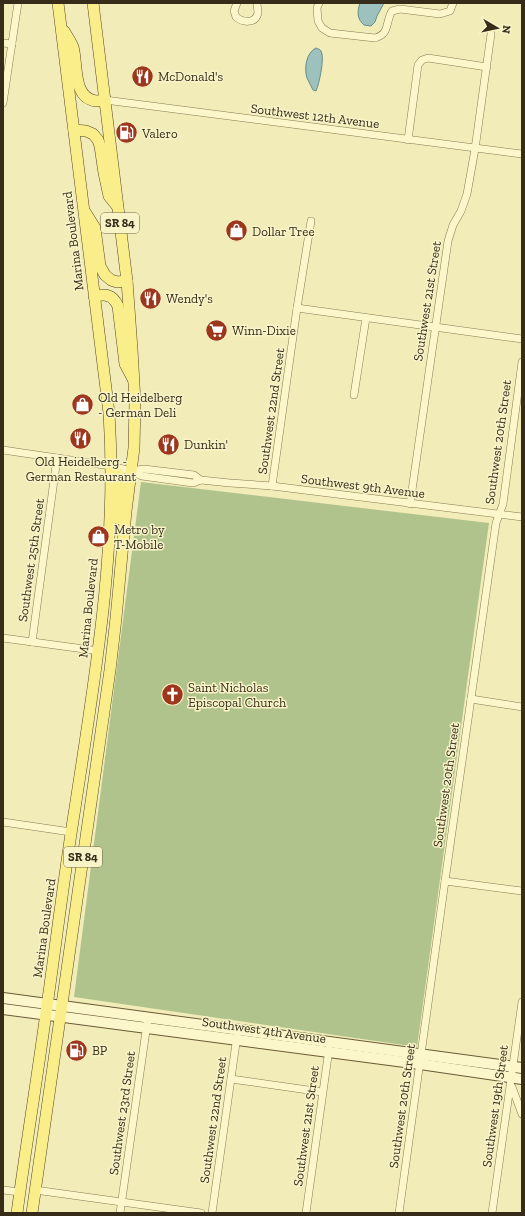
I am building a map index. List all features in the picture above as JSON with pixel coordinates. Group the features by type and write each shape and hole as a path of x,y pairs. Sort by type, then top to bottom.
{"main road":[{"name":"Marina Boulevard","path":"17,1213 71,832 99,651 108,558 111,466 109,413 58,3"},
{"name":"SR 84","path":"32,1210 110,670 135,423 134,381 127,281 93,3"},
{"path":"60,23 73,47 78,83 82,93 88,98 96,101 105,100"},
{"path":"74,130 86,131 93,134 98,140 109,196 118,206"},
{"path":"83,208 95,228 100,266 105,275 111,280 117,282 127,281"},
{"path":"94,296 108,296 115,300 118,306 125,364 134,381"},
{"path":"111,466 119,474 120,479 119,520 123,535"},
{"path":"99,651 110,670"},
{"name":"Southwest 4th Avenue","path":"3,998 47,1009 237,1035 328,1052 518,1068"},
{"name":"Southwest 4th Avenue","path":"3,1009 47,1009"},
{"name":"Southwest 4th Avenue","path":"237,1035 330,1042 421,1059 515,1080"},
{"path":"22,1177 31,1188 35,1190"},
{"path":"20,1192 28,1198 32,1210"}],"street":[{"path":"3,103 18,3"},
{"path":"237,3 234,11 236,17 246,22 257,16 257,3"},
{"path":"319,3 317,8 318,21 322,28 330,33 375,38 381,36 386,30 388,18 392,11 400,9 440,14 450,11 453,3"},
{"name":"Southwest 21st Street","path":"410,504 448,241 467,194 475,149 491,34"},
{"path":"3,43 12,44"},
{"path":"408,140 418,65 422,60 428,58 487,67"},
{"name":"Southwest 12th Avenue","path":"105,100 522,154"},
{"name":"Southwest 22nd Street","path":"272,486 297,308 312,221"},
{"path":"297,308 522,339"},
{"path":"354,395 366,318"},
{"name":"Southwest 20th Street","path":"399,1213 496,522 503,504 522,362"},
{"name":"Southwest 9th Avenue","path":"3,450 111,466 131,471 144,469 179,473 194,475 201,480 272,486 522,518"},
{"name":"Southwest 25th Street","path":"32,642 57,458"},
{"path":"3,638 99,651"},
{"path":"471,699 522,707"},
{"path":"3,822 71,832"},
{"path":"445,881 522,891"},
{"name":"Southwest 19th Street","path":"492,1213 510,1094 518,1068 522,1002"},
{"name":"Southwest 23rd Street","path":"120,1213 147,1022"},
{"name":"Southwest 22nd Street","path":"212,1213 237,1035"},
{"name":"Southwest 21st Street","path":"306,1213 330,1042"},
{"path":"231,1079 322,1092"},
{"path":"515,1080 522,1114"},
{"path":"3,1190 20,1192"},
{"path":"35,1190 201,1213"}],"green space":[{"path":"141,482 489,523 417,1047 74,997"}],"water":[{"path":"360,3 384,3 375,22 371,26 364,25 359,18 358,9"},
{"path":"316,48 320,49 321,51 322,65 316,91 313,90 307,78 306,70 308,57"}],"place":[{"name":"McDonald's","path":"143,76"},
{"name":"Valero","path":"126,133"},
{"name":"Dollar Tree","path":"237,231"},
{"name":"Wendy's","path":"150,298"},
{"name":"Winn-Dixie","path":"216,330"},
{"name":"Old Heidelberg - German Deli","path":"82,404"},
{"name":"Old Heidelberg - German Restaurant","path":"81,439"},
{"name":"Dunkin'","path":"169,444"},
{"name":"Metro by T-Mobile","path":"98,536"},
{"name":"Saint Nicholas Episcopal Church","path":"173,694"},
{"name":"BP","path":"77,1050"}]}
